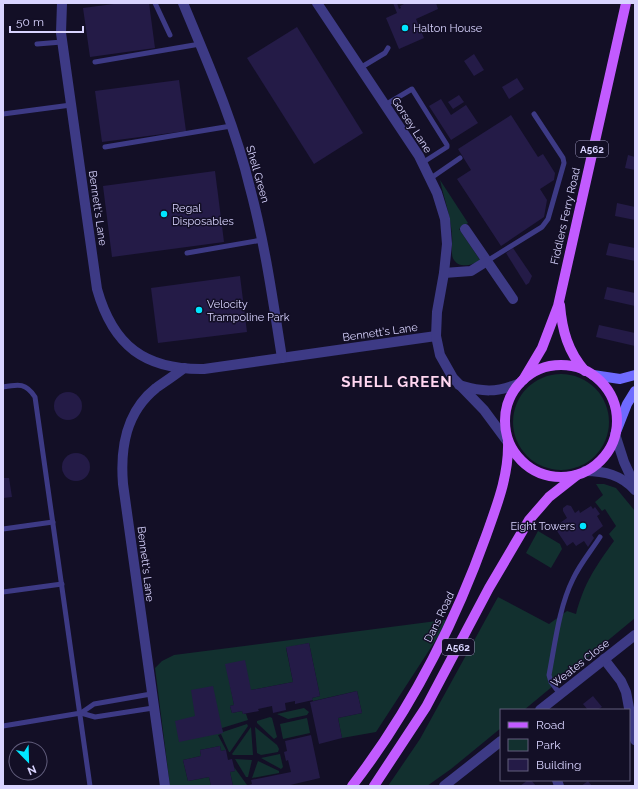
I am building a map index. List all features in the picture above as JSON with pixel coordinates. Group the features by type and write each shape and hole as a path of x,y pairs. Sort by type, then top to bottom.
{"main road":[{"name":"Fiddlers Ferry Road","path":"521,382 542,348 551,328 560,295 626,3"},
{"name":"Fiddlers Ferry Road","path":"560,295 561,316 566,337 574,358 589,373"},
{"name":"A562","path":"374,786 426,707 489,588 529,520 549,497 600,461 610,448 616,433 617,416 613,400 606,388 589,373 570,366 555,366 540,370 521,382 507,406 505,422 508,442"},
{"path":"589,373 620,379 635,375"},
{"path":"616,433 627,404 635,391"},
{"path":"508,442 521,460 542,473 559,477 581,473"},
{"name":"Dans Road","path":"352,786 396,722 426,670 452,619 474,569 498,504 506,473 508,442"}],"street":[{"name":"Bennett's Lane","path":"62,3 62,42 97,289 105,315 118,336 134,351 153,361 184,368 204,369 436,336"},
{"name":"Shell Green","path":"183,3 231,126 250,187 262,240 282,358"},
{"name":"Gorsey Lane","path":"317,3 422,163 437,193 445,219 447,244 444,274 436,312 436,336 443,363 459,385 484,410 508,442"},
{"path":"465,229 513,299"},
{"path":"444,274 471,271 487,262"},
{"name":"Bennett's Lane","path":"164,786 123,484 122,457 126,431 136,410 157,388 184,368"},
{"path":"459,385 482,391 490,391 499,390 521,382"},
{"path":"616,433 624,462 635,486"},
{"path":"581,473 612,474 629,484 635,490"},
{"name":"Weates Close","path":"541,709 635,635"},
{"path":"604,659 621,681 626,692 629,709"},
{"path":"630,713 635,740"},
{"path":"444,786 500,742"}],"lane":[{"path":"155,3 170,35"},
{"path":"37,44 62,42"},
{"path":"95,62 200,44"},
{"path":"360,68 385,53 388,48"},
{"path":"385,105 412,89 447,144 447,147 422,163"},
{"path":"3,114 71,105"},
{"path":"487,262 542,227 548,219 564,163 563,158 534,114"},
{"path":"105,147 231,126"},
{"path":"430,178 460,158"},
{"path":"187,253 262,240"},
{"path":"3,387 18,385 30,389 35,397 81,713 90,786"},
{"path":"3,529 53,522"},
{"path":"560,694 551,682 549,675 565,600 573,579 600,537"},
{"path":"3,592 62,584"},
{"path":"3,726 81,713 94,704 151,694"},
{"path":"81,713 95,718 153,708"}],"green space":[{"path":"440,180 468,223 459,229 480,260 474,263 463,265 457,263 453,258 450,221"},
{"path":"561,374 579,378 595,388 605,404 609,422 605,440 595,456 579,466 561,470 543,466 527,456 517,440 513,422 517,404 527,388 543,378"},
{"path":"596,484 604,484 616,488 635,511 635,618 525,709 500,709 500,729 451,769 427,786 388,786 420,739 498,597 549,624 567,611 576,614 591,575 614,541 609,534 616,526 605,509 602,511 595,502 603,495"},
{"path":"538,531 560,544 562,549 551,568 526,553"},
{"path":"452,619 441,632 376,732 342,738 338,718 362,713 357,691 313,701 312,698 320,696 309,643 286,648 293,682 251,690 226,664 234,705 230,706 232,713 242,711 243,714 246,714 248,720 222,728 223,732 247,724 248,726 230,752 221,734 218,735 226,750 221,751 220,746 200,750 201,756 183,760 188,781 209,777 211,786 170,786 155,668 162,661 174,655"},
{"path":"304,708 309,712 307,715 288,719 277,714"},
{"path":"270,717 272,718 277,737 274,739 257,723 257,721"},
{"path":"307,718 310,733 283,739 280,724"},
{"path":"251,727 253,755 233,755 232,754"},
{"path":"255,727 277,745 279,749 278,752 261,755 257,753"},
{"path":"280,754 283,767 281,769 261,758"},
{"path":"235,759 252,760 248,777 246,777"},
{"path":"258,761 279,771 279,773 252,778"},
{"path":"234,767 247,785 233,786 230,772 235,771"}],"building":[{"path":"121,3 149,3 155,48 90,57 83,8"},
{"name":"Halton House","path":"393,3 397,3 399,9 401,8 400,6 406,3 436,3 438,9 416,19 424,38 399,49 386,18 397,13"},
{"path":"297,27 363,133 314,164 247,58"},
{"path":"474,54 484,70 474,76 464,61"},
{"path":"517,78 524,89 509,99 502,87"},
{"path":"179,80 186,131 102,142 95,91"},
{"path":"459,95 464,102 453,109 448,102"},
{"path":"441,99 451,115 466,105 478,123 451,140 429,106"},
{"path":"511,115 538,157 543,154 555,173 554,180 540,189 547,200 544,217 501,246 457,179 471,170 458,149"},
{"path":"628,155 635,157 635,170 625,168"},
{"name":"Regal Disposables","path":"215,171 224,242 112,257 103,186"},
{"path":"617,203 635,207 635,220 615,216"},
{"path":"609,243 635,248 635,261 606,255"},
{"path":"513,248 532,276 529,283 526,285 506,253"},
{"name":"Velocity Trampoline Park","path":"240,276 247,332 158,343 151,288"},
{"path":"607,287 635,293 635,306 604,299"},
{"path":"599,325 635,333 635,346 596,337"},
{"path":"68,392 78,396 82,406 78,416 68,420 58,416 54,406 58,396"},
{"path":"76,453 86,457 90,467 86,477 76,481 66,477 62,467 66,457"},
{"path":"3,478 9,478 12,497 3,498"},
{"name":"Eight Towers","path":"567,505 571,506 575,513 579,510 580,513 591,506 593,509 595,507 600,514 597,516 603,526 592,535 594,538 588,547 584,541 576,546 573,542 567,546 557,531 563,527 560,523 567,518 563,508"},
{"path":"309,643 320,696 312,698 313,700 295,704 295,701 285,703 286,710 273,713 272,706 258,709 259,711 243,714 242,711 232,713 230,706 234,705 225,664 245,660 251,690 293,682 286,647"},
{"path":"213,686 223,733 179,742 175,721 195,716 191,690"},
{"path":"357,691 362,713 338,718 342,738 319,744 310,702"},
{"path":"593,696 602,707 599,709 587,709 583,704"},
{"path":"311,735 320,778 286,786 246,786 252,784 251,780 291,772 284,752 287,751 285,741"},
{"path":"220,746 221,751 226,750 228,760 232,759 235,771 230,772 233,786 211,786 209,777 188,781 183,760 201,756 200,750"},
{"path":"527,781 532,781 536,786 520,786"},
{"path":"588,781 592,786 581,786"}],"place":[{"name":"Halton House","path":"405,28"},
{"name":"Regal Disposables","path":"164,214"},
{"name":"Velocity Trampoline Park","path":"199,310"},
{"name":"Eight Towers","path":"583,526"}],"district":[{"name":"SHELL GREEN","path":"397,382"}]}
